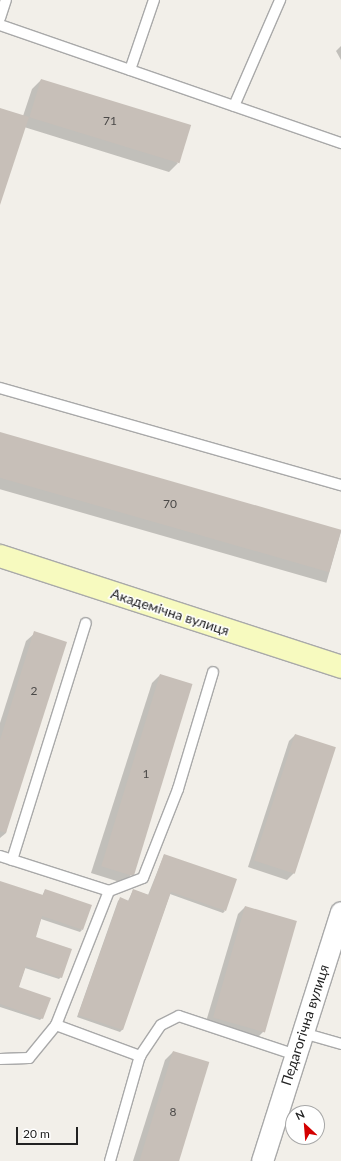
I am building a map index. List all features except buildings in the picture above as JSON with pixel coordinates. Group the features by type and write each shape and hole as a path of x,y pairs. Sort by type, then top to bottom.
{"main road":[{"name":"Академічна вулиця","path":"0,556 341,667"}],"street":[{"name":"Педагогічна вулиця","path":"262,1161 341,912"}],"lane":[{"path":"0,18 6,0"},
{"path":"130,70 154,0"},
{"path":"234,106 280,0"},
{"path":"0,25 341,143"},
{"path":"0,388 341,485"},
{"path":"12,860 86,623"},
{"path":"0,856 109,891 143,878 178,789 213,672"},
{"path":"0,1059 29,1058 56,1025 109,891"},
{"path":"110,1161 140,1056 161,1025 179,1016 296,1055"},
{"path":"56,1025 140,1056"},
{"path":"303,1033 341,1044"}]}
